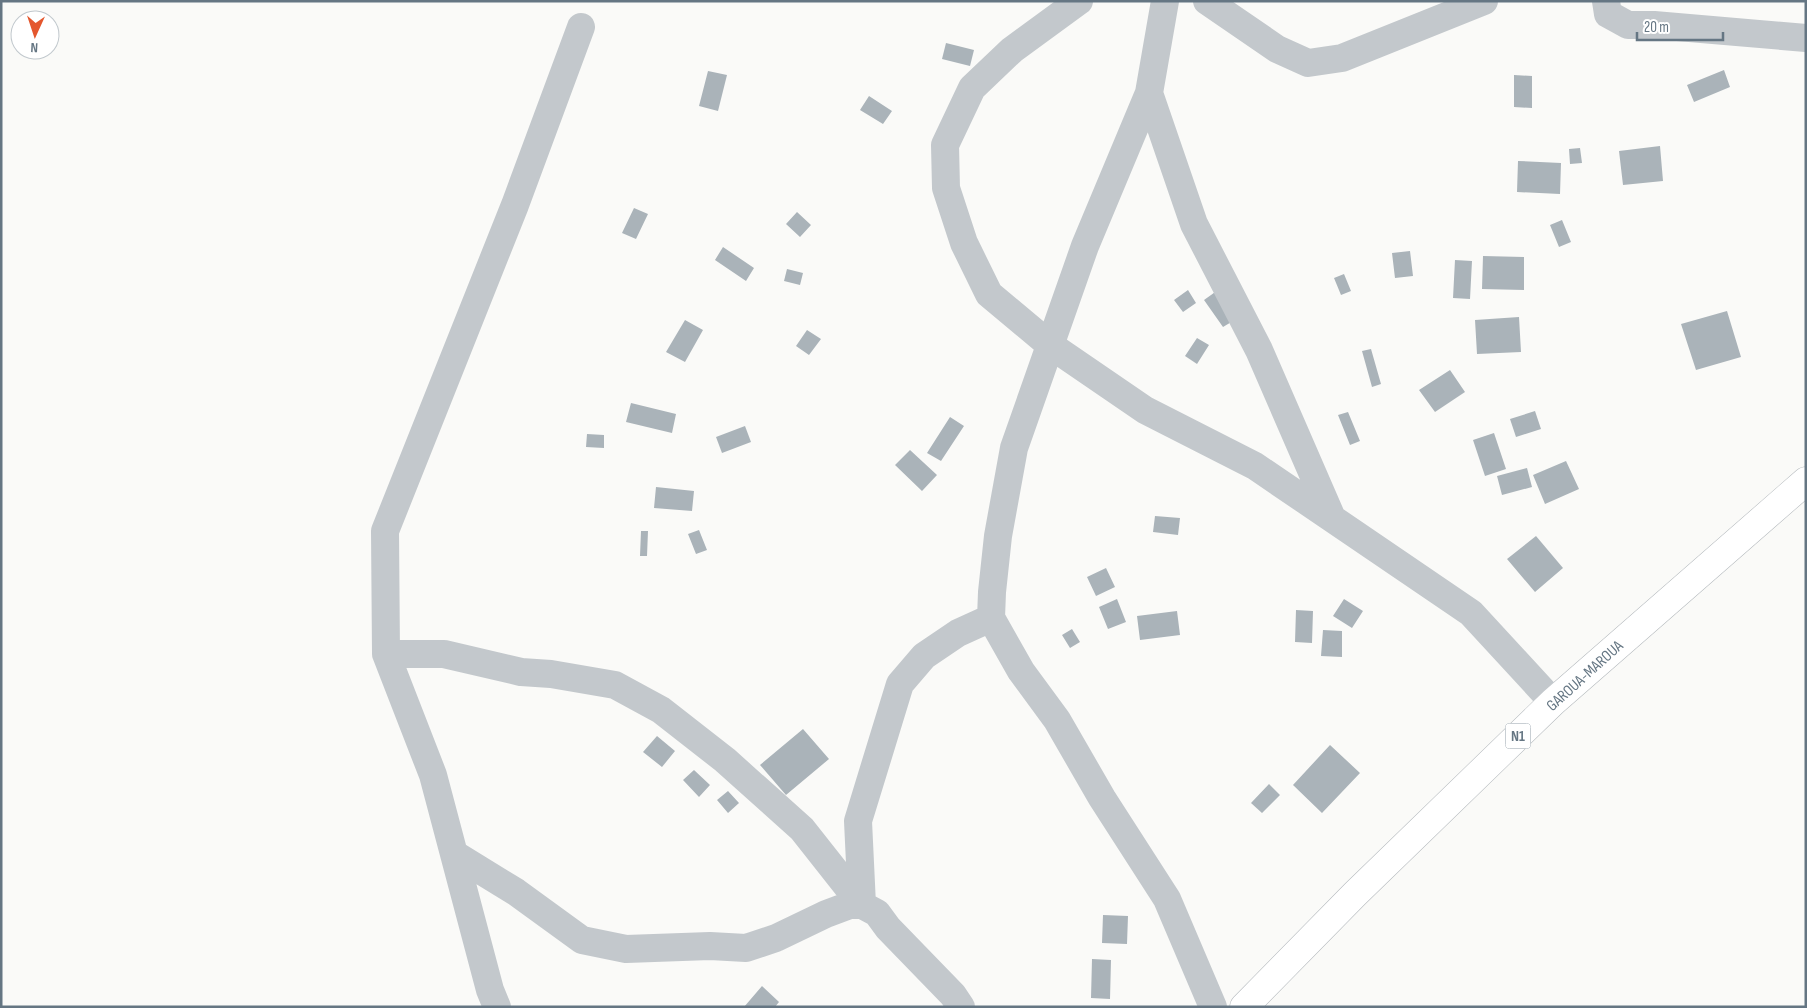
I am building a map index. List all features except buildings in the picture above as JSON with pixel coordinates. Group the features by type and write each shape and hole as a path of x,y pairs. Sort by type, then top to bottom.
{"highway":[{"name":"GAROUA-MAROUA","path":"1244,1007 1355,894 1553,702 1806,480"}],"street":[{"path":"1079,1 1012,50 972,88 945,145 946,188 964,244 989,294 1050,345 1144,410 1255,466 1471,613 1553,702"},
{"path":"1165,1 1149,93 1085,246 1014,448 998,536 991,618 1021,671 1057,720 1102,798 1167,899 1213,1007"},
{"path":"1207,1 1277,49 1308,63 1342,58 1484,1"},
{"path":"1606,1 1608,14 1628,24 1806,38"},
{"path":"497,1007 490,990 433,775 386,654 385,531 515,205 581,27"},
{"path":"1149,93 1194,224 1259,350 1332,518"},
{"path":"862,905 858,821 900,684 924,656 958,633 991,618"},
{"path":"386,654 444,654 521,672 551,674 615,685 661,710 725,760 802,829 862,905 877,914 961,1007"},
{"path":"454,854 516,892 582,940 626,949 710,946 746,948 776,938 826,914 850,905 862,905"}]}
